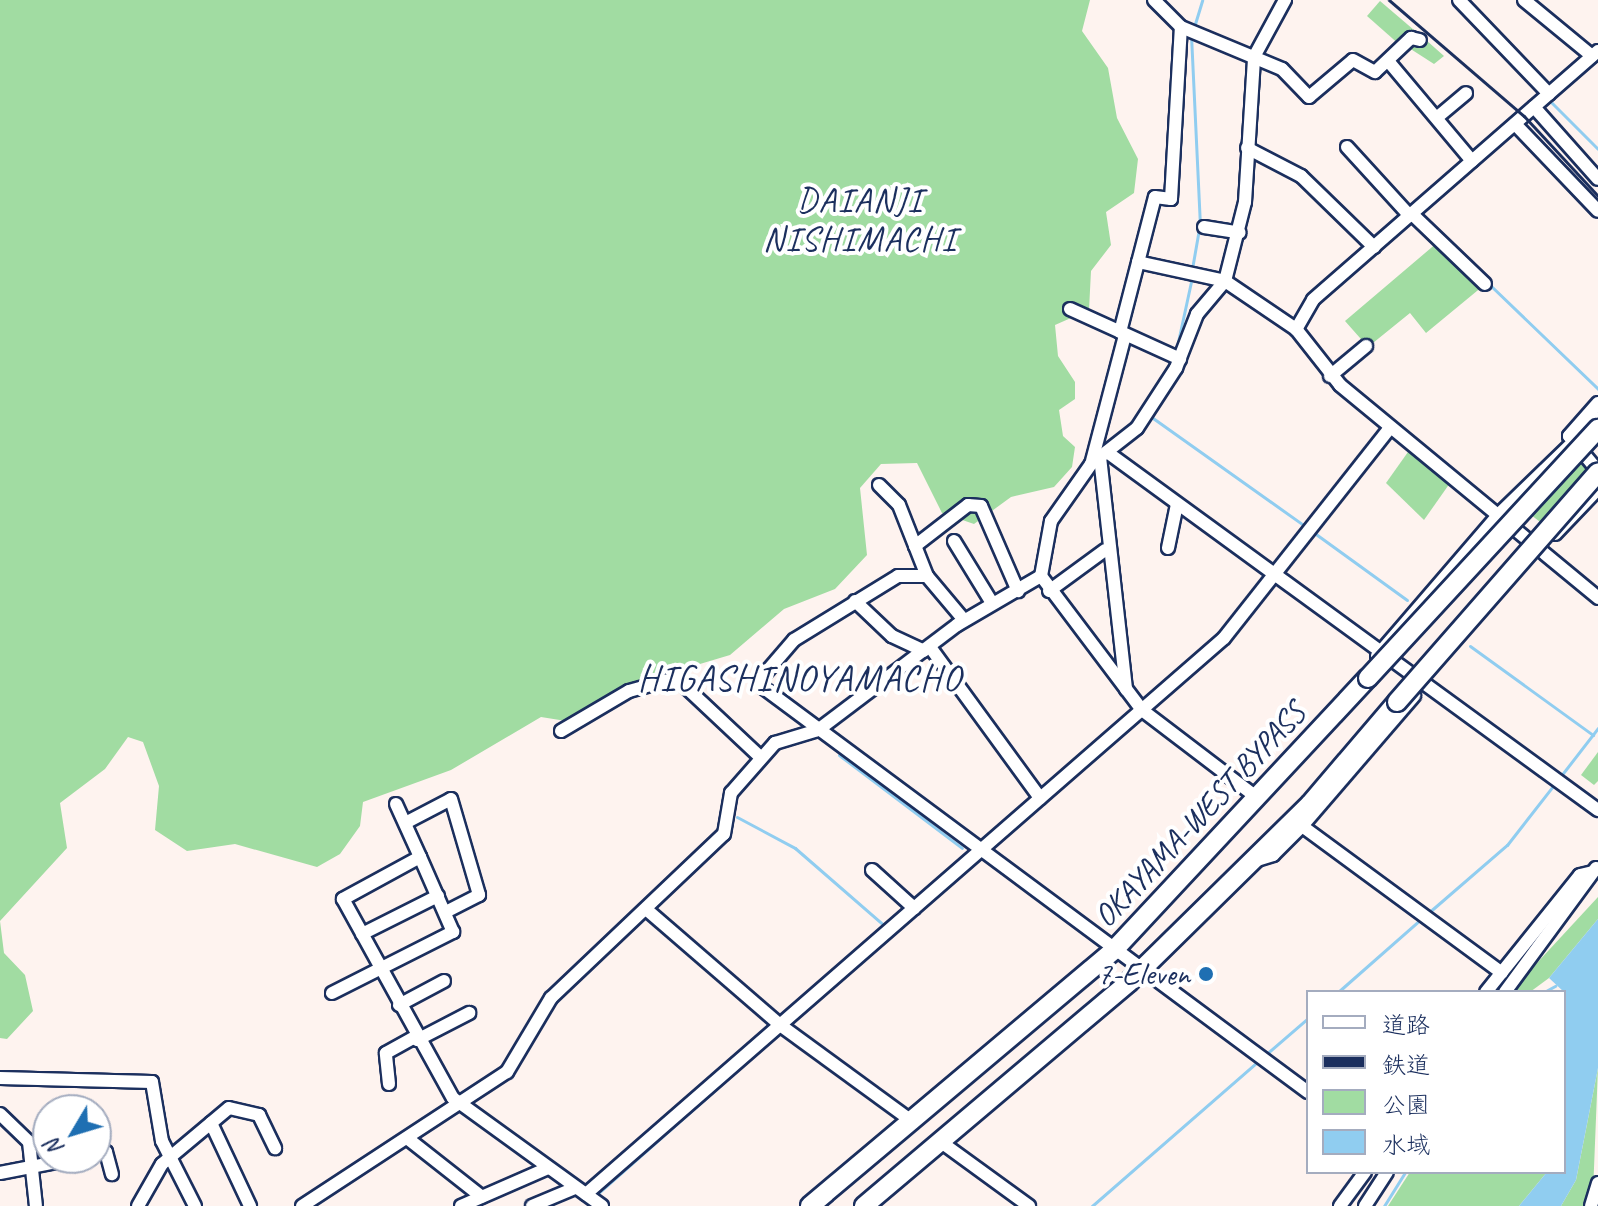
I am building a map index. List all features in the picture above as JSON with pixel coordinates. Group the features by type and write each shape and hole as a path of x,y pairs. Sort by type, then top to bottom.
{"highway":[{"name":"OKAYAMA-WEST BYPASS","path":"810,1206 1114,950 1202,863 1598,429"},
{"name":"OKAYAMA-WEST BYPASS","path":"864,1206 1141,970 1254,861 1598,472"}],"street":[{"path":"1154,0 1181,27 1282,69 1309,97 1353,60 1375,72 1411,38 1420,40"},
{"path":"1459,0 1549,94"},
{"path":"1296,329 1306,307 1595,54 1524,0"},
{"path":"1255,796 1142,710 1128,687 1049,591 1041,576 1051,521 1099,458 1137,428 1197,314 1225,281 1240,233 1254,57 1279,2"},
{"path":"1128,687 1099,498 1099,458 1122,334 1155,197 1171,199 1181,27"},
{"path":"1389,62 1440,115 1472,161"},
{"path":"1440,115 1466,93"},
{"path":"1534,107 1598,179"},
{"path":"1515,124 1598,211"},
{"path":"1347,147 1411,215 1485,284"},
{"path":"1247,148 1301,176 1374,247"},
{"path":"1204,227 1240,233"},
{"path":"1138,262 1225,281 1296,329 1330,376 1389,429 1542,547 1598,598"},
{"path":"1070,309 1177,357"},
{"path":"1330,376 1366,346"},
{"path":"1598,403 1570,431 1570,442 1598,472"},
{"path":"1202,863 1255,796 1499,514 1598,418"},
{"path":"532,1206 589,1197 1224,638 1389,429"},
{"path":"1099,458 1177,504 1598,810"},
{"path":"879,485 899,505 927,576 964,620"},
{"path":"1254,861 1273,855 1302,826 1542,547 1598,489"},
{"path":"1168,548 1177,504"},
{"path":"915,546 968,505 981,506 1018,591"},
{"path":"954,541 992,603"},
{"path":"1049,591 1105,550"},
{"path":"927,576 898,576 855,601 784,648 757,683 977,853 1306,1091"},
{"path":"302,1206 520,1060 551,998 724,834 731,793 760,757 792,734 818,730 964,620 1041,576"},
{"path":"855,601 892,636 927,649 1040,798"},
{"path":"561,731 629,691 676,678 760,757"},
{"path":"409,821 451,799 479,895 445,912"},
{"path":"332,993 453,932 420,857 409,821 396,804"},
{"path":"1302,826 1502,973"},
{"path":"420,857 343,899 416,1039 457,1102 589,1197"},
{"path":"1488,990 1580,875 1596,869"},
{"path":"1506,990 1596,869"},
{"path":"872,870 914,908"},
{"path":"362,934 438,896"},
{"path":"647,910 783,1027 913,1122"},
{"path":"399,1005 444,981"},
{"path":"389,1084 386,1053 469,1013"},
{"path":"0,1078 147,1079 156,1089 170,1156 195,1206"},
{"path":"138,1206 170,1156 229,1108 259,1115 275,1148"},
{"path":"0,1114 29,1142 32,1172 0,1173"},
{"path":"211,1123 250,1206"},
{"path":"407,1138 482,1197"},
{"path":"941,1142 1029,1206"},
{"path":"461,1206 548,1168"},
{"path":"32,1174 36,1206"},
{"path":"1340,1206 1364,1174"},
{"path":"1365,1206 1386,1174"},
{"path":"1591,1206 1598,1183"}],"green space":[{"path":"0,0 1090,0 1082,31 1108,68 1117,118 1138,159 1134,193 1106,212 1111,245 1091,271 1089,310 1055,325 1058,356 1075,382 1075,399 1059,410 1063,436 1075,447 1072,467 1054,487 1011,497 974,524 942,513 917,463 881,464 860,488 867,555 835,589 784,609 730,655 623,687 566,721 541,717 451,770 363,802 360,826 340,854 317,867 235,844 187,851 155,830 159,786 143,742 128,737 105,769 60,803 67,848 0,921"},
{"path":"1380,1 1414,30 1401,46 1367,16"},
{"path":"1417,32 1444,56 1434,64 1406,46"},
{"path":"1438,242 1483,286 1426,333 1410,313 1368,347 1345,321"},
{"path":"1569,448 1597,478 1553,532 1517,504"},
{"path":"1408,452 1450,483 1424,520 1386,483"},
{"path":"1598,752 1598,781 1594,785 1581,775"},
{"path":"1598,897 1598,919 1549,978 1533,990 1512,990"},
{"path":"0,921 4,953 25,975 33,1011 7,1039 0,1038"},
{"path":"1598,1068 1593,1193 1588,1206 1561,1206 1576,1180"},
{"path":"1409,1174 1545,1174 1519,1206 1388,1206"}],"water":[{"path":"1598,919 1598,1068 1576,1180 1561,1206 1519,1206 1545,1174 1566,1174 1566,990 1549,978"}],"waterway":[{"path":"1194,27 1202,0"},
{"path":"1471,21 1513,65"},
{"path":"1191,35 1200,223 1192,269"},
{"path":"1551,102 1598,149"},
{"path":"1176,351 1192,277"},
{"path":"1490,285 1598,389"},
{"path":"1150,416 1306,527"},
{"path":"1096,474 1101,518"},
{"path":"1313,532 1407,600"},
{"path":"1470,646 1593,735"},
{"path":"1058,790 1143,717"},
{"path":"1560,777 1598,728"},
{"path":"839,755 962,848"},
{"path":"1427,914 1507,845 1553,786"},
{"path":"737,817 795,848 886,927"},
{"path":"1340,990 1421,919"},
{"path":"1548,990 1555,986"},
{"path":"1264,1056 1306,1020"},
{"path":"1092,1206 1257,1062"},
{"path":"594,1197 717,1088"},
{"path":"1384,1206 1404,1174"}],"railway":[{"path":"1389,0 1524,116 1598,196"}],"place":[{"name":"7-Eleven","path":"1206,974"}],"district":[{"name":"DAIANJI NISHIMACHI","path":"860,218"},
{"name":"HIGASHINOYAMACHO","path":"800,679"}]}
